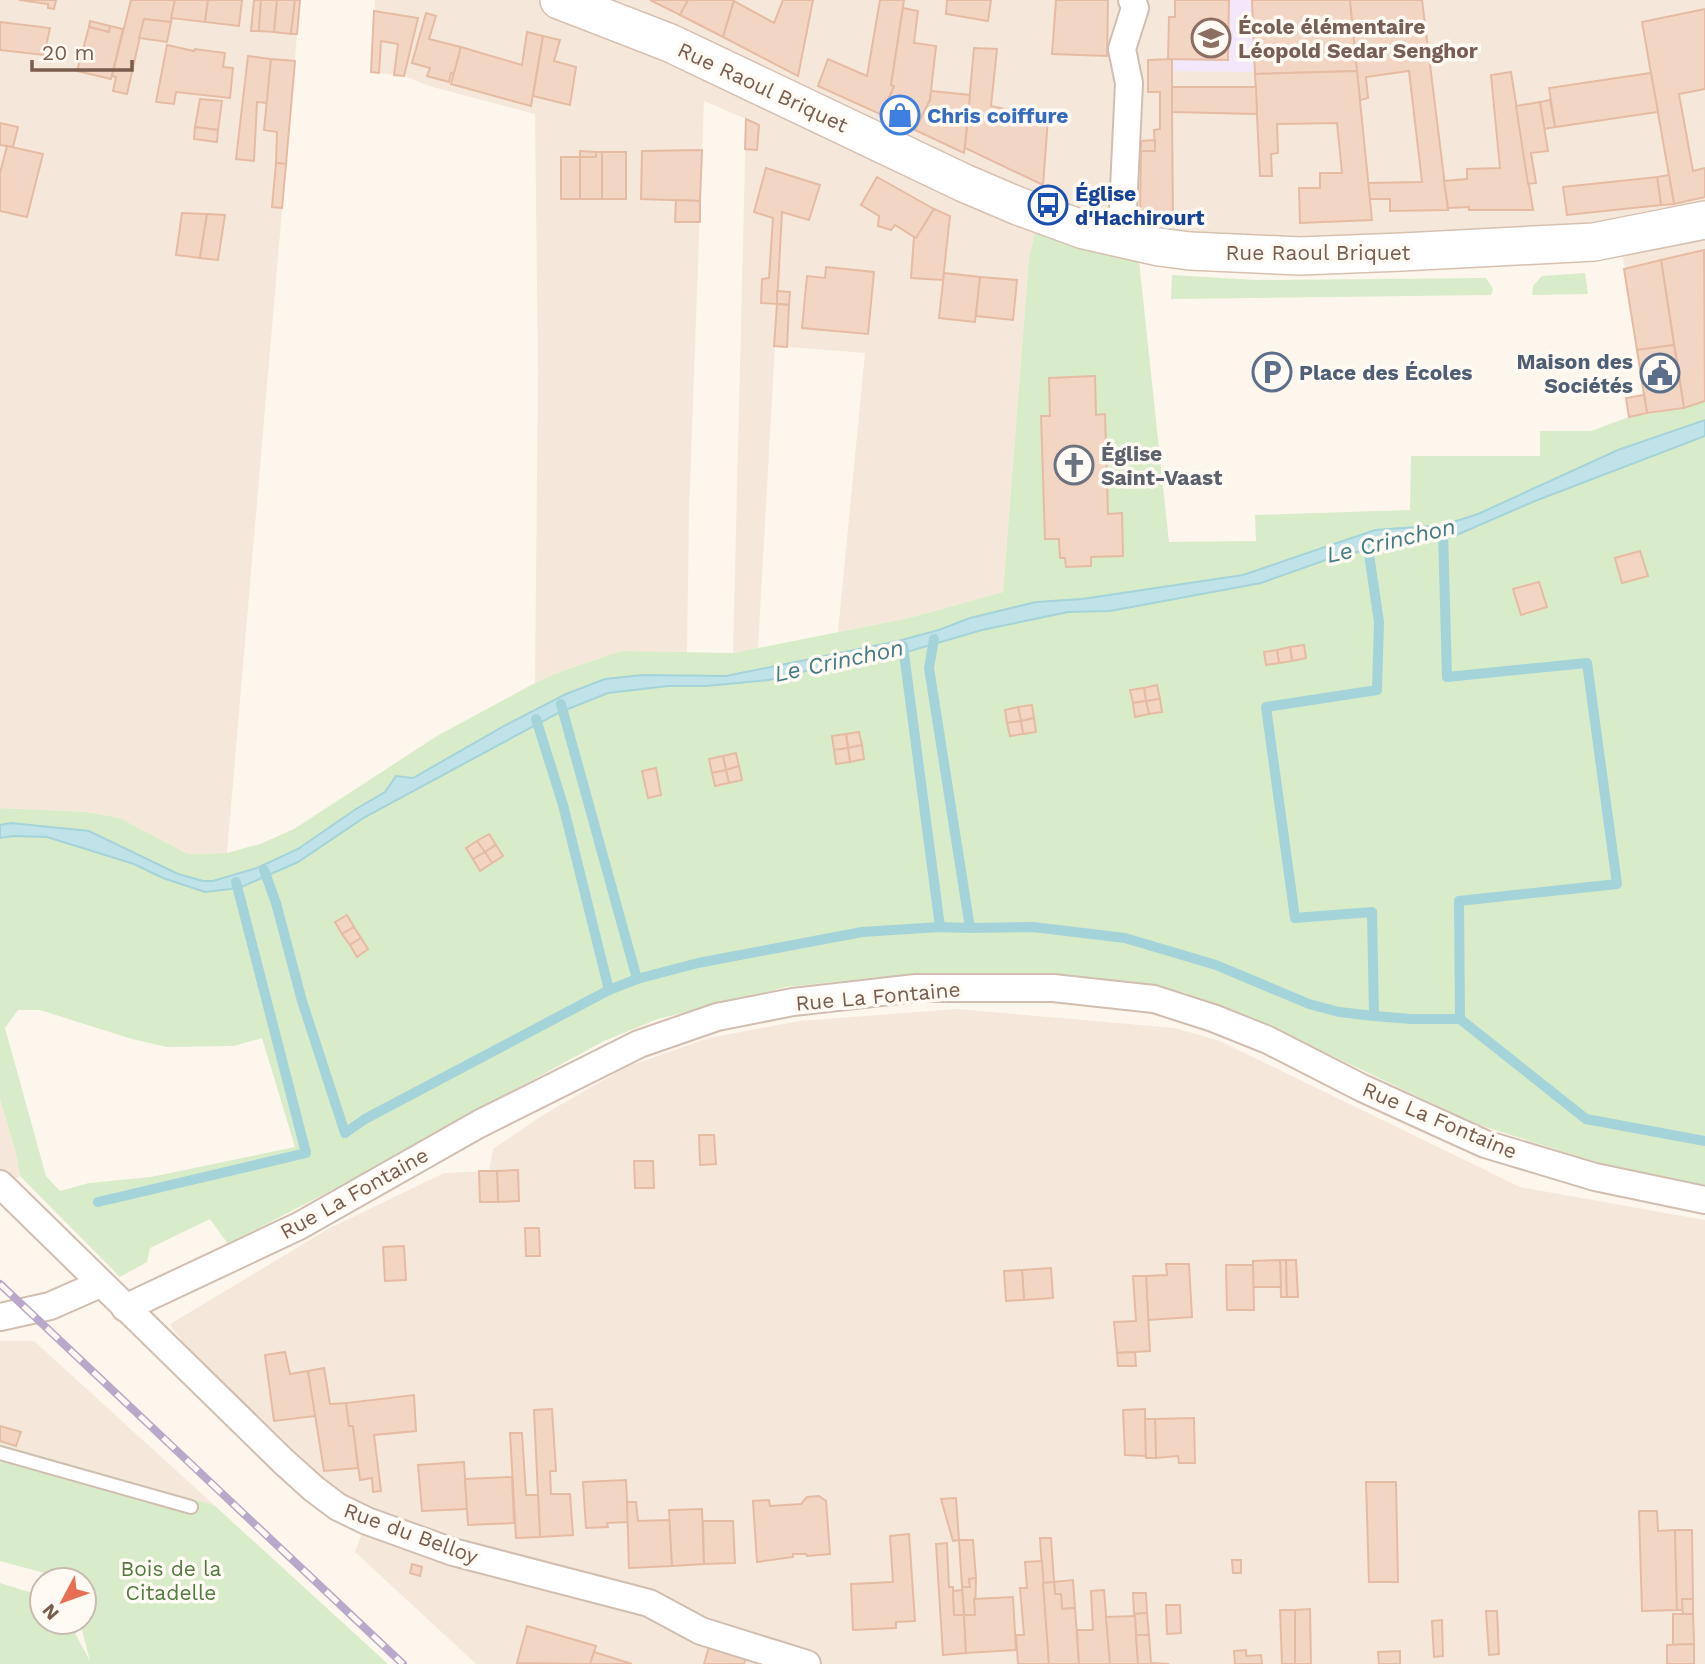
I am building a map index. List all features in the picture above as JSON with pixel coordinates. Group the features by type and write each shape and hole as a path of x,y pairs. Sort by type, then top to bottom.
{"street":[{"name":"Rue Raoul Briquet","path":"559,0 670,43 1000,199 1084,230 1117,237 1190,251 1300,256 1594,242 1705,220"},
{"path":"1117,237 1124,210 1129,83 1122,49 1135,8 1132,0"},
{"name":"Rue La Fontaine","path":"124,1308 299,1226 479,1124 639,1044 717,1017 793,1002 916,988 1053,988 1154,999 1268,1040 1362,1088 1485,1144 1595,1177 1705,1200"},
{"name":"Rue du Belloy","path":"0,1184 283,1461 338,1507 367,1521 453,1552 649,1603 701,1631 807,1664"},
{"path":"0,1317 50,1306 100,1284"}],"lane":[{"path":"0,1452 191,1507"}],"shaded area":[{"path":"0,0 300,0 227,853 188,854 120,818 87,812 0,808"},
{"path":"375,0 1705,0 1705,401 1684,408 1647,413 1620,238 1300,256 1041,214 1029,257 1003,592 909,618 838,632 865,353 775,346 758,648 733,653 746,119 704,101 689,512 687,653 621,651 535,683 538,373 535,114 429,86 404,76 371,72"},
{"name":"École élémentaire Léopold Sedar Senghor","path":"1175,0 1252,0 1255,72 1172,71 1172,60 1168,59 1169,17 1175,16"},
{"path":"957,1009 1175,1028 1220,1041 1520,1187 1705,1220 1705,1664 476,1664 355,1552 371,1509 334,1488 185,1346 170,1324 330,1228 444,1173 489,1171 493,1149 543,1115 626,1067 709,1038 799,1021"},
{"path":"0,1099 20,1176 4,1187 0,1184"},
{"path":"0,1341 34,1341 214,1505 0,1444"}],"green space":[{"path":"1040,214 1137,242 1169,542 1256,541 1255,515 1410,510 1411,456 1540,456 1540,431 1591,431 1629,417 1684,408 1705,401 1705,1187 1612,1167 1476,1124 1286,1034 1183,992 1122,981 1057,975 872,978 786,987 658,1019 604,1041 228,1244 210,1219 150,1248 147,1262 120,1277 20,1176 0,1099 0,808 87,812 120,818 188,854 227,853 260,844 294,829 437,736 535,683 621,651 733,653 909,618 1003,592 1029,257","holes":["18,1010 40,1010 132,1039 167,1047 233,1046 262,1038 295,1147 151,1177 89,1183 60,1191 46,1176 5,1028"]},
{"path":"1585,273 1588,294 1532,295 1533,286 1542,276"},
{"path":"1172,275 1256,280 1486,278 1493,289 1491,295 1171,299"},
{"name":"Bois de la Citadelle","path":"0,1444 214,1505 388,1664 0,1664 0,1583 28,1592 28,1636 77,1636 90,1661 84,1636 98,1636 98,1566 28,1566 28,1569 0,1561"}],"water":[{"name":"Le Crinchon","path":"1705,420 1705,436 1535,501 1452,537 1419,540 1337,556 1261,583 1110,611 1068,612 982,630 903,653 850,660 769,680 706,686 668,686 608,693 558,713 365,817 298,862 239,888 205,892 163,878 134,864 47,837 0,838 0,825 11,823 89,831 178,874 213,881 257,868 298,849 385,792 396,776 413,778 566,694 605,679 643,675 726,676 894,642 939,630 970,618 1036,602 1082,599 1243,575 1375,530 1444,525 1478,514 1618,450"}],"building":[{"path":"19,0 56,0 54,9 48,8 48,4"},
{"path":"131,0 175,0 171,22 144,19 127,94 113,91 116,77 112,76"},
{"path":"175,0 208,0 205,22 171,18"},
{"path":"208,0 242,0 239,26 205,22"},
{"path":"254,0 261,0 259,31 251,31"},
{"path":"261,0 277,0 274,32 259,31"},
{"path":"277,0 295,0 291,34 274,32"},
{"path":"295,0 300,0 297,34 291,34"},
{"path":"650,0 688,0 680,15"},
{"path":"688,0 734,0 723,37 680,15"},
{"path":"783,0 813,0 798,76 723,37 734,1 774,23"},
{"path":"880,0 904,0 891,85 894,86 882,115 818,86 828,59 867,76"},
{"path":"947,0 991,0 988,21 946,14"},
{"path":"1056,0 1108,0 1107,56 1052,54"},
{"path":"1175,0 1229,0 1228,60 1168,59 1169,17 1175,17"},
{"path":"1252,0 1350,0 1357,71 1255,74"},
{"path":"1350,0 1422,0 1448,210 1390,211 1390,199 1370,199 1368,183 1422,182 1409,71 1366,77 1368,98 1360,100"},
{"path":"903,8 918,11 914,43 936,46 930,100 915,130 882,115 894,86 891,85"},
{"path":"1705,9 1705,89 1679,94 1693,171 1705,168 1705,197 1674,204 1642,22"},
{"path":"374,11 418,18 404,76 394,75 398,44 381,41 379,73 371,72"},
{"path":"426,13 436,16 429,39 461,47 454,74 451,73 449,82 427,76 430,68 412,63"},
{"path":"144,19 171,22 167,42 139,38"},
{"path":"90,21 110,26 109,32 89,27"},
{"path":"0,22 50,28 44,55 0,50"},
{"path":"110,26 123,29 111,79 77,71 89,27 109,32"},
{"path":"527,32 543,36 531,106 451,84 461,47 522,65"},
{"path":"543,36 560,40 554,61 576,67 570,105 533,96"},
{"path":"167,45 194,51 225,53 223,67 233,68 230,98 176,92 174,104 156,102"},
{"path":"974,48 997,49 991,106 1048,118 1043,185 965,148"},
{"path":"248,56 271,59 267,103 257,102 254,161 236,159"},
{"path":"271,59 295,61 286,164 276,163 277,132 264,130"},
{"path":"1172,59 1173,221 1140,215 1141,151 1155,151 1154,130 1160,129 1160,92 1148,92 1148,60"},
{"path":"1357,71 1372,220 1300,223 1299,188 1320,188 1320,173 1342,173 1337,123 1277,124 1278,153 1271,154 1272,176 1260,176 1255,74"},
{"path":"1511,72 1533,210 1448,208 1444,181 1467,179 1467,169 1500,168 1491,75"},
{"path":"1651,73 1658,112 1555,127 1549,88"},
{"path":"1172,87 1256,87 1257,114 1172,112"},
{"path":"931,91 970,95 964,153 915,130 930,100"},
{"path":"200,99 222,101 218,130 195,127"},
{"path":"1550,100 1555,127 1544,129 1540,102"},
{"path":"1540,102 1548,151 1531,153 1536,183 1528,184 1516,106"},
{"path":"746,119 759,125 757,150 745,149"},
{"path":"0,123 18,127 13,147 0,145"},
{"path":"195,127 218,130 217,142 194,139"},
{"path":"1155,140 1155,151 1141,151 1141,141"},
{"path":"7,146 43,154 27,217 0,211 0,173"},
{"path":"702,150 700,201 641,199 642,151"},
{"path":"580,151 596,152 596,157 580,157"},
{"path":"596,152 602,152 602,199 580,199 580,157 596,157"},
{"path":"602,152 626,152 626,199 602,199"},
{"path":"561,157 580,157 580,199 561,199"},
{"path":"276,163 286,164 282,208 272,207"},
{"path":"766,168 820,185 809,220 782,212 777,304 761,303 762,279 769,278 773,218 754,212"},
{"path":"1669,175 1674,204 1661,205 1657,177"},
{"path":"877,177 934,209 916,238 895,225 891,230 878,226 879,216 861,205"},
{"path":"1657,177 1661,205 1567,215 1563,187"},
{"path":"676,200 700,201 700,222 675,222"},
{"path":"934,209 950,216 943,280 911,278 914,237 916,238"},
{"path":"182,213 207,214 200,258 176,255"},
{"path":"207,214 225,215 218,260 200,258"},
{"path":"1704,250 1705,401 1684,408 1661,260"},
{"path":"1661,260 1674,345 1637,350 1624,269"},
{"path":"826,267 874,272 868,334 802,328 807,276 825,278"},
{"path":"944,273 980,277 975,322 939,318"},
{"path":"980,277 1017,280 1013,320 976,316"},
{"path":"777,291 790,292 789,305 777,304"},
{"path":"777,304 789,305 787,347 774,346"},
{"name":"Maison des Sociétés","path":"1674,345 1684,408 1647,413 1637,350"},
{"name":"Église Saint-Vaast","path":"1095,376 1096,415 1105,414 1108,514 1122,513 1123,556 1091,557 1091,566 1066,567 1065,558 1060,558 1059,539 1045,539 1041,416 1050,416 1049,378"},
{"path":"1644,395 1647,413 1629,417 1626,398"},
{"path":"1640,551 1648,576 1622,583 1615,558"},
{"path":"1539,582 1547,607 1521,615 1513,589"},
{"path":"1304,645 1306,658 1292,661 1290,647"},
{"path":"1290,647 1292,661 1279,663 1277,650"},
{"path":"1277,650 1279,663 1266,665 1264,652"},
{"path":"1157,685 1160,699 1146,701 1144,688"},
{"path":"1144,688 1146,701 1133,703 1130,690"},
{"path":"1160,699 1162,712 1149,714 1146,701"},
{"path":"1146,701 1149,714 1135,717 1133,703"},
{"path":"1032,705 1034,718 1021,721 1018,707"},
{"path":"1018,707 1021,721 1007,723 1005,710"},
{"path":"1034,718 1036,732 1023,734 1021,721"},
{"path":"1021,721 1023,734 1010,736 1007,723"},
{"path":"859,732 862,745 848,748 846,734"},
{"path":"846,734 848,748 834,750 832,736"},
{"path":"862,745 864,759 850,762 848,748"},
{"path":"848,748 850,762 836,764 834,750"},
{"path":"736,753 739,766 726,770 723,756"},
{"path":"723,756 726,770 712,773 709,759"},
{"path":"739,766 742,780 729,783 726,770"},
{"path":"656,768 661,795 648,798 642,771"},
{"path":"726,770 729,783 715,786 712,773"},
{"path":"489,834 496,845 485,852 477,841"},
{"path":"477,841 485,852 473,859 466,848"},
{"path":"496,845 503,856 492,863 485,852"},
{"path":"485,852 492,863 480,871 473,859"},
{"path":"347,915 354,927 342,934 335,922"},
{"path":"354,927 361,938 350,945 342,934"},
{"path":"361,938 368,949 357,957 350,945"},
{"path":"699,1135 714,1135 716,1164 700,1165"},
{"path":"634,1161 653,1161 654,1188 635,1188"},
{"path":"518,1170 519,1201 498,1202 497,1171"},
{"path":"479,1171 497,1171 498,1202 480,1202"},
{"path":"525,1228 539,1228 540,1256 526,1256"},
{"path":"404,1246 406,1280 385,1281 383,1247"},
{"path":"1280,1260 1286,1260 1287,1297 1281,1297"},
{"path":"1280,1260 1281,1287 1253,1287 1253,1261"},
{"path":"1286,1260 1296,1260 1298,1297 1287,1297"},
{"path":"1166,1264 1189,1264 1192,1317 1148,1320 1146,1276 1167,1275"},
{"path":"1226,1265 1253,1265 1254,1310 1227,1310"},
{"path":"1051,1268 1053,1298 1024,1300 1022,1270"},
{"path":"1022,1270 1024,1300 1006,1301 1004,1271"},
{"path":"1133,1276 1146,1276 1150,1351 1117,1353 1114,1322 1136,1321"},
{"path":"285,1352 290,1374 308,1371 316,1416 274,1421 265,1355"},
{"path":"1135,1352 1136,1366 1118,1366 1117,1353"},
{"path":"324,1368 330,1404 346,1403 349,1426 353,1426 358,1468 324,1471 308,1371"},
{"path":"414,1395 416,1431 374,1435 381,1491 373,1492 372,1478 360,1480 353,1426 349,1426 346,1403"},
{"path":"552,1409 556,1471 550,1471 551,1494 570,1494 573,1535 540,1537 534,1410"},
{"path":"1145,1409 1146,1456 1125,1455 1123,1410"},
{"path":"1194,1418 1195,1463 1179,1463 1178,1456 1156,1458 1155,1419"},
{"path":"1145,1419 1155,1419 1156,1458 1146,1458"},
{"path":"0,1426 21,1432 16,1446 0,1441"},
{"path":"510,1433 522,1433 526,1495 538,1495 540,1537 516,1538"},
{"path":"464,1462 467,1509 422,1511 418,1465"},
{"path":"512,1477 514,1523 468,1525 465,1479"},
{"path":"626,1480 628,1522 607,1523 608,1527 586,1528 583,1482"},
{"path":"1366,1482 1396,1482 1398,1582 1369,1582"},
{"path":"819,1496 826,1501 830,1554 793,1554 793,1557 757,1562 753,1501 769,1500 770,1506 801,1504 807,1497"},
{"path":"956,1498 959,1540 953,1541 941,1499"},
{"path":"627,1502 636,1502 638,1521 670,1520 672,1566 629,1568"},
{"path":"702,1509 704,1564 672,1566 669,1510"},
{"path":"1639,1511 1657,1511 1658,1531 1675,1530 1677,1610 1642,1611"},
{"path":"703,1521 733,1521 735,1563 704,1564"},
{"path":"1675,1530 1692,1530 1693,1599 1682,1599 1683,1610 1677,1610"},
{"path":"909,1534 915,1621 896,1622 896,1628 853,1630 851,1584 893,1582 890,1536"},
{"path":"1040,1538 1051,1538 1054,1582 1043,1583"},
{"path":"959,1540 973,1540 976,1578 969,1579 970,1587 962,1587"},
{"path":"947,1543 949,1587 953,1587 954,1615 964,1615 966,1653 943,1655 936,1544"},
{"path":"1232,1560 1241,1560 1241,1573 1233,1573"},
{"path":"1042,1561 1049,1664 1018,1664 1016,1635 1024,1635 1020,1588 1027,1588 1025,1562"},
{"path":"412,1564 422,1567 420,1576 410,1573"},
{"path":"976,1578 975,1615 964,1615 962,1587 970,1587 969,1579"},
{"path":"1073,1580 1075,1608 1062,1609 1061,1594 1055,1594 1054,1582"},
{"path":"1054,1582 1055,1594 1061,1594 1062,1609 1075,1608 1079,1664 1049,1664 1043,1583"},
{"path":"962,1590 964,1615 954,1615 953,1591"},
{"path":"1104,1590 1110,1664 1079,1664 1077,1630 1093,1630 1091,1591"},
{"path":"1133,1593 1146,1593 1147,1613 1134,1614"},
{"path":"1013,1597 1016,1650 966,1653 964,1615 975,1615 974,1599"},
{"path":"1682,1599 1693,1599 1693,1614 1683,1615"},
{"path":"1166,1605 1180,1605 1181,1633 1167,1634"},
{"path":"1310,1609 1311,1664 1295,1664 1295,1610"},
{"path":"1280,1610 1295,1610 1295,1664 1282,1664"},
{"path":"1486,1611 1497,1611 1499,1654 1489,1655"},
{"path":"1147,1613 1149,1635 1136,1635 1134,1614"},
{"path":"1673,1614 1693,1614 1694,1644 1673,1645"},
{"path":"1135,1616 1138,1664 1110,1664 1106,1617"},
{"path":"1442,1620 1443,1656 1434,1657 1432,1621"},
{"path":"527,1626 596,1646 590,1664 517,1663"},
{"path":"1136,1635 1149,1635 1151,1663 1169,1664 1138,1664"},
{"path":"1694,1644 1694,1664 1667,1664 1667,1645"},
{"path":"709,1647 746,1658 744,1664 704,1664"},
{"path":"1246,1650 1246,1656 1261,1655 1262,1664 1235,1664 1234,1651"},
{"path":"1400,1651 1400,1664 1379,1664 1378,1652"},
{"path":"594,1652 632,1664 590,1664"}],"waterway":[{"name":"Le Crinchon","path":"1443,531 1447,677 1587,663 1617,884 1459,901 1460,1019 1586,1119 1705,1141"},
{"name":"Le Crinchon","path":"934,639 929,668 970,928 1033,927 1125,938 1216,965 1309,1004 1339,1012 1374,1016 1372,912 1295,918 1266,707 1377,690 1379,622 1367,541"},
{"name":"Le Crinchon","path":"903,646 940,927"},
{"path":"561,704 637,979"},
{"path":"536,719 563,805 609,990"},
{"path":"264,870 276,903 302,1001 345,1133 365,1119 609,990 637,979 698,963 862,932 940,927 970,928"},
{"path":"98,1202 306,1153 236,882"},
{"path":"1374,1016 1460,1019"}],"railway":[{"path":"0,1284 403,1664"}],"place":[{"name":"École élémentaire Léopold Sedar Senghor","path":"1211,38"},
{"name":"Chris coiffure","path":"900,115"},
{"name":"Église d'Hachirourt","path":"1048,205"},
{"name":"Place des Écoles","path":"1272,372"},
{"name":"Maison des Sociétés","path":"1660,373"},
{"name":"Église Saint-Vaast","path":"1074,465"}]}
